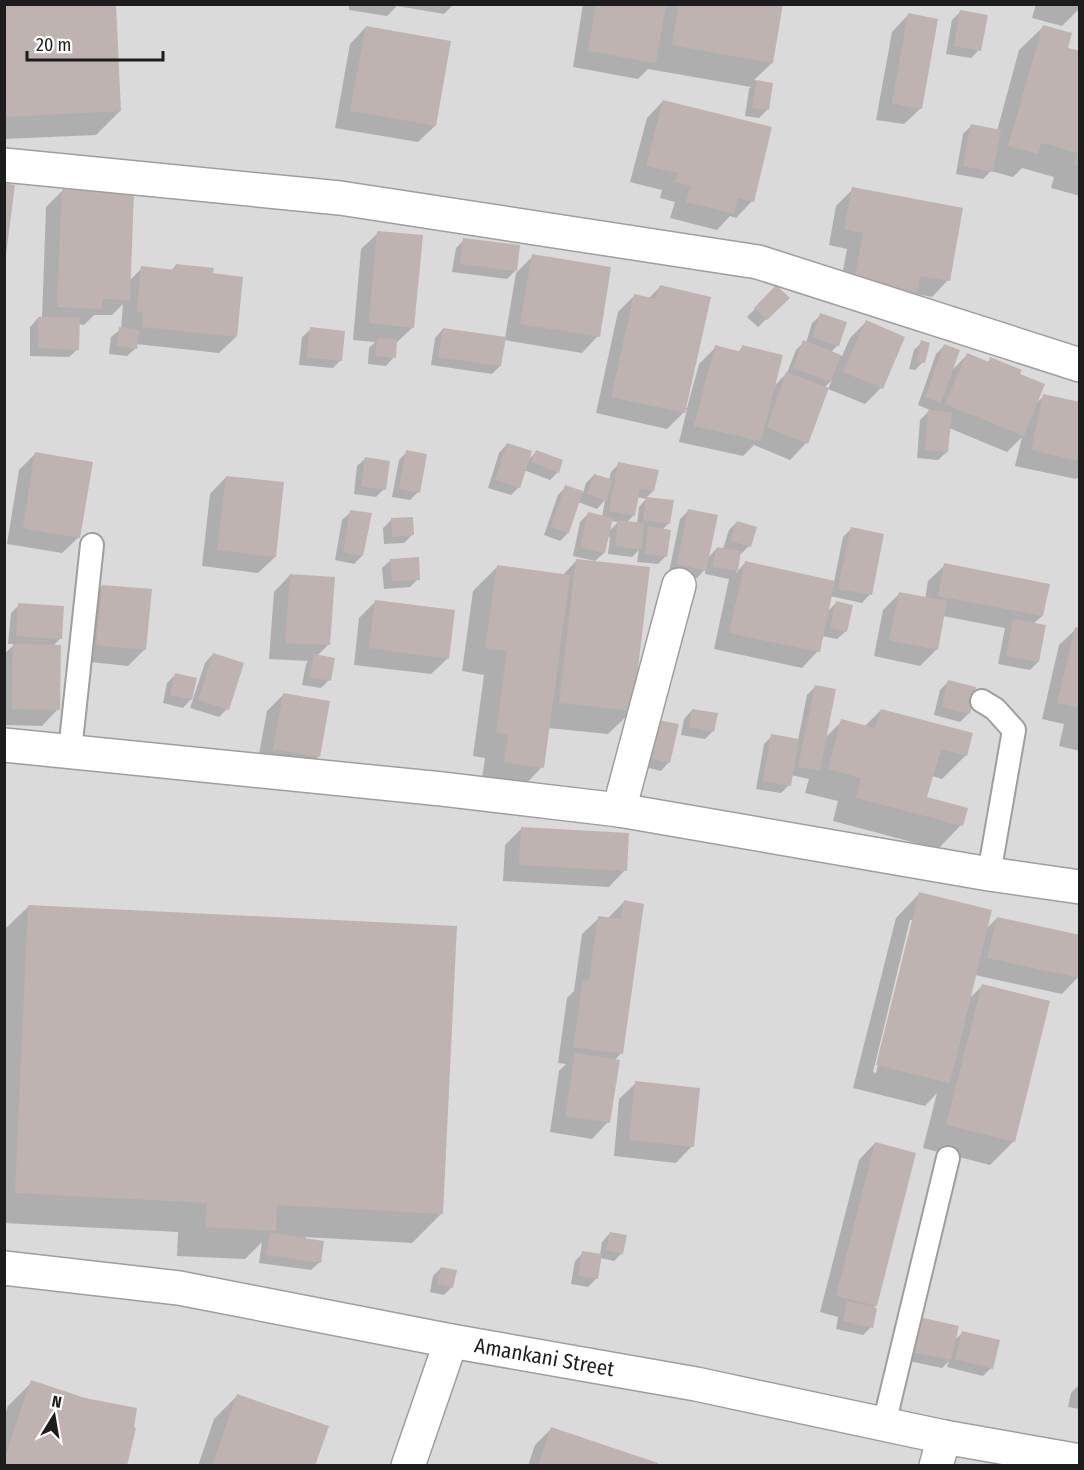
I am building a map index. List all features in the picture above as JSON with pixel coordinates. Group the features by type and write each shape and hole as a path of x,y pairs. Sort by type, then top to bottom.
{"street":[{"path":"4,165 340,198 758,262 1080,366"},
{"path":"619,810 679,585"},
{"path":"4,745 442,789 619,810 989,874 1080,887"},
{"name":"Amankani Street","path":"4,1268 179,1288 452,1341 696,1384 884,1424 940,1451 1080,1461"},
{"path":"408,1466 452,1341"}],"lane":[{"path":"70,751 92,545"},
{"path":"982,700 1014,730 989,874"},
{"path":"884,1424 948,1158"}],"shaded area":[{"path":"5,5 1079,5 1079,1465 5,1465"}],"building":[{"path":"116,4 121,111 4,117 4,5"},
{"path":"596,4 666,4 656,63 588,51"},
{"path":"679,4 783,4 773,63 672,45"},
{"path":"960,10 988,15 981,51 954,46"},
{"path":"908,13 938,19 922,109 892,103"},
{"path":"1043,25 1072,33 1068,48 1080,51 1080,166 1074,164 1077,153 1041,143 1038,154 1008,146"},
{"path":"366,26 451,41 436,126 350,111"},
{"path":"757,80 773,83 769,110 752,108"},
{"path":"663,100 772,127 754,202 738,198 734,214 686,202 691,186 675,182 678,173 646,166"},
{"path":"971,124 1001,130 993,172 963,166"},
{"path":"4,183 15,185 6,255 4,255"},
{"path":"852,187 963,208 950,281 920,276 916,298 853,287 863,233 844,229"},
{"path":"62,189 134,192 130,300 103,299 102,309 57,307"},
{"path":"377,231 423,235 414,328 369,323"},
{"path":"463,238 520,245 517,271 460,264"},
{"path":"532,254 611,267 600,337 520,324"},
{"path":"176,264 214,268 213,273 243,277 237,337 142,327 143,312 137,311 141,266 175,270"},
{"path":"660,285 711,297 685,413 611,397 634,294 656,299"},
{"path":"776,285 790,298 767,320 754,308"},
{"path":"820,313 847,322 839,346 812,337"},
{"path":"38,317 80,317 79,350 38,348"},
{"path":"866,320 905,337 883,389 843,372"},
{"path":"119,327 139,330 137,349 117,346"},
{"path":"310,327 345,331 342,361 307,357"},
{"path":"443,328 506,337 501,366 438,357"},
{"path":"377,338 397,339 396,358 375,356"},
{"path":"803,340 841,355 831,382 793,368"},
{"path":"921,340 930,343 925,363 916,361"},
{"path":"944,344 960,350 941,403 925,397"},
{"path":"715,345 741,352 742,345 783,355 761,441 694,426"},
{"path":"967,353 989,362 990,357 1022,370 1020,374 1045,384 1024,436 945,404"},
{"path":"786,372 829,388 808,444 767,427"},
{"path":"1043,394 1080,402 1080,461 1031,450"},
{"path":"928,410 952,412 948,452 925,450"},
{"path":"507,443 532,451 520,488 495,480"},
{"path":"406,450 427,454 420,493 399,489"},
{"path":"536,450 563,460 559,473 531,462"},
{"path":"35,452 93,462 80,538 23,528"},
{"path":"365,457 390,461 386,490 361,486"},
{"path":"618,462 659,470 654,491 640,489 635,516 609,511"},
{"path":"594,474 613,480 606,501 587,494"},
{"path":"226,476 284,482 276,557 217,550"},
{"path":"565,485 583,491 569,533 551,527"},
{"path":"646,497 674,500 670,524 643,520"},
{"path":"688,509 718,515 706,571 677,564"},
{"path":"350,510 372,513 363,556 343,552"},
{"path":"588,512 613,518 605,553 580,548"},
{"path":"413,517 414,535 392,537 391,518"},
{"path":"618,520 644,523 642,550 615,546"},
{"path":"737,521 757,527 751,547 730,541"},
{"path":"648,526 671,530 667,557 645,554"},
{"path":"851,527 884,534 872,595 838,589"},
{"path":"717,547 741,551 738,571 712,567"},
{"path":"419,557 420,580 392,581 390,559"},
{"path":"576,559 650,567 633,711 559,703"},
{"path":"745,561 835,581 820,652 729,633"},
{"path":"944,563 1050,584 1043,616 938,596"},
{"path":"497,565 570,575 544,768 504,762 508,735 496,732 507,651 485,648"},
{"path":"290,574 335,577 330,645 285,643"},
{"path":"102,585 152,589 146,650 96,645"},
{"path":"899,592 947,601 938,650 889,640"},
{"path":"375,600 455,610 449,659 369,648"},
{"path":"836,601 853,605 847,632 830,628"},
{"path":"18,603 64,606 62,639 16,636"},
{"path":"1013,619 1046,625 1039,662 1006,656"},
{"path":"1075,627 1080,628 1080,708 1057,703"},
{"path":"13,644 61,645 60,710 12,709"},
{"path":"213,653 244,663 229,710 198,700"},
{"path":"314,654 335,658 331,681 309,677"},
{"path":"175,673 197,678 192,700 170,695"},
{"path":"948,680 976,687 970,714 942,707"},
{"path":"815,685 836,689 820,771 798,767"},
{"path":"283,693 330,701 320,757 273,749"},
{"path":"692,709 718,713 714,732 689,727"},
{"path":"881,709 973,733 967,756 941,749 927,797 968,808 963,826 856,798 861,778 828,769 841,719 875,728"},
{"path":"648,718 679,724 670,763 640,756"},
{"path":"771,734 799,739 791,786 763,781"},
{"path":"521,827 629,833 627,871 519,865"},
{"path":"919,892 992,910 950,1083 876,1065"},
{"path":"624,900 644,904 623,1054 573,1047 583,980 589,981 598,916 621,919"},
{"path":"28,905 457,926 443,1214 277,1205 276,1231 205,1227 207,1203 15,1193"},
{"path":"997,917 1080,935 1080,978 987,958"},
{"path":"982,984 1050,1001 1015,1142 946,1125"},
{"path":"575,1053 620,1060 610,1123 565,1116"},
{"path":"635,1081 700,1088 694,1147 629,1140"},
{"path":"875,1142 916,1153 877,1306 836,1296"},
{"path":"610,1232 627,1235 623,1254 606,1250"},
{"path":"270,1233 324,1241 321,1263 266,1255"},
{"path":"582,1251 602,1254 598,1279 578,1276"},
{"path":"441,1267 457,1270 453,1288 437,1284"},
{"path":"847,1301 877,1308 873,1328 843,1321"},
{"path":"919,1317 959,1326 951,1360 911,1352"},
{"path":"962,1331 1000,1340 993,1369 955,1359"},
{"path":"31,1380 85,1398 137,1408 134,1427 136,1428 127,1466 4,1466"},
{"path":"237,1394 329,1426 315,1466 212,1466"},
{"path":"551,1427 658,1463 657,1466 538,1466"}]}
